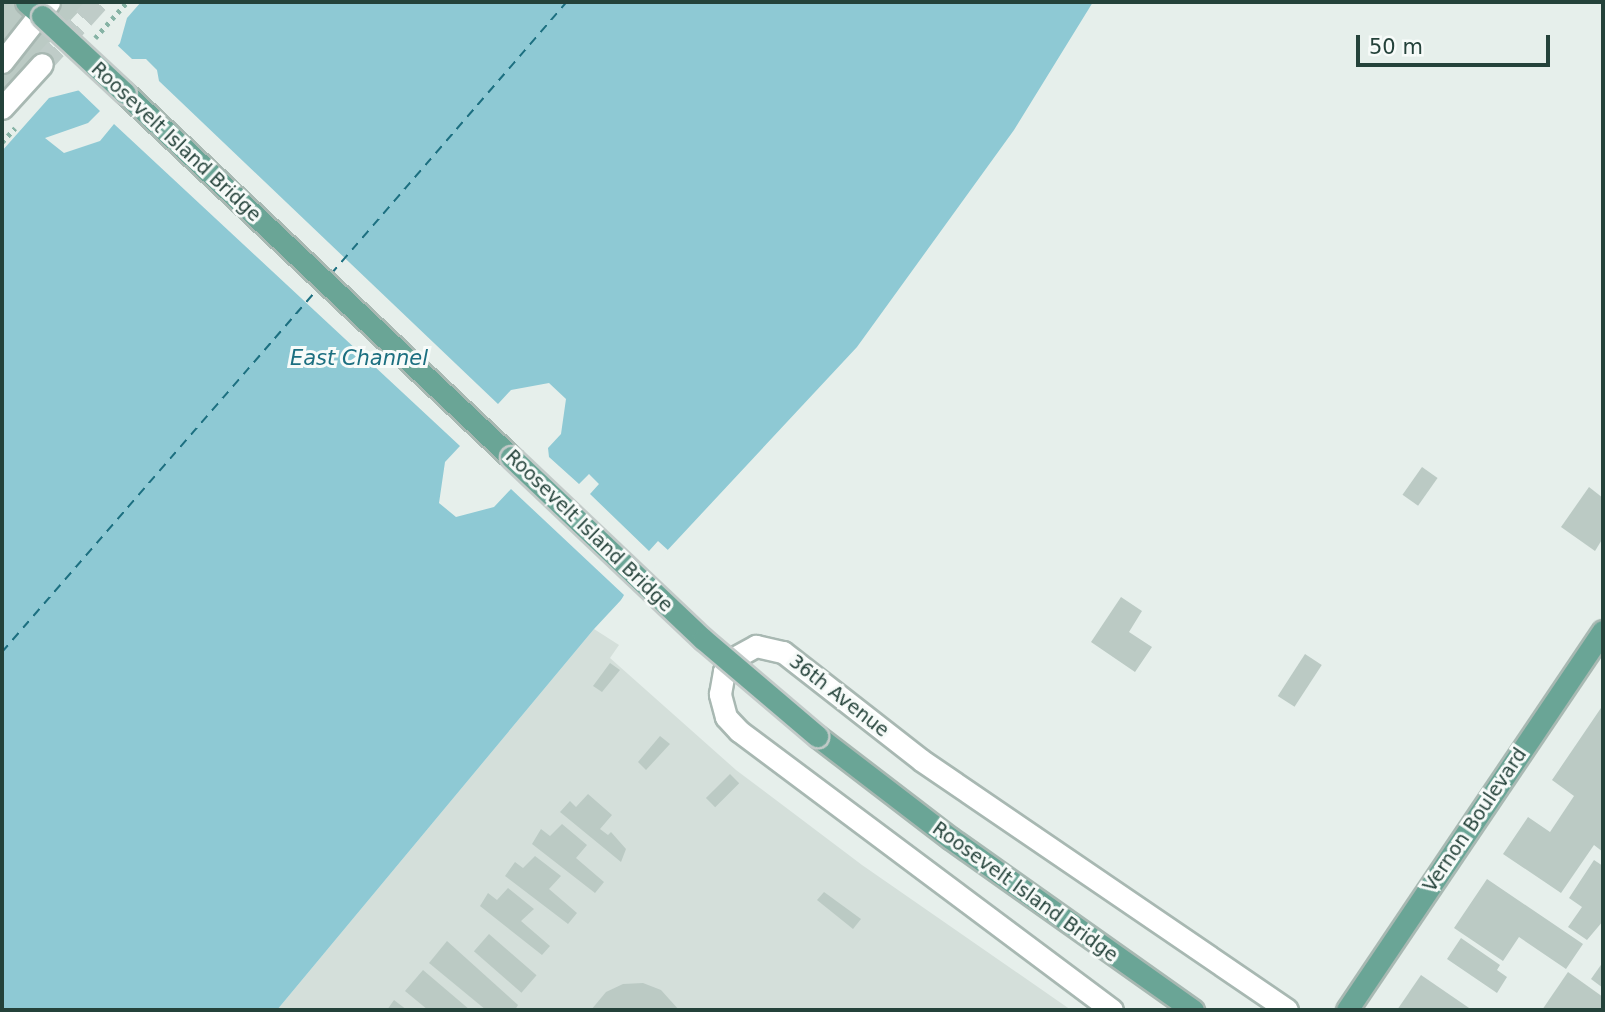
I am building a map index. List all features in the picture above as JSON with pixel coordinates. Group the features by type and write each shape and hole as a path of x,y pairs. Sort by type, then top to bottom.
{"main road":[{"name":"Roosevelt Island Bridge","path":"26,2 46,9 664,602 817,736 950,838 1193,1010"},
{"name":"Vernon Boulevard","path":"1347,1010 1603,631"}],"street":[{"path":"2,62 46,9"},
{"path":"2,108 43,64"},
{"name":"36th Avenue","path":"1112,1010 739,731 726,716 720,694 724,671 734,658 756,646 783,652 921,760 1287,1010"}],"shaded area":[{"path":"594,629 619,645 610,658 736,770 862,865 1071,1010 277,1010"}],"water":[{"name":"East Channel","path":"141,2 1093,2 1014,130 857,347 594,629 277,1010 2,1010 2,151 49,98 84,89 120,43 127,18"}],"pier":[{"path":"115,43 132,59 146,59 157,70 159,81 498,404 511,390 549,383 566,399 561,434 548,448 549,457 579,484 589,474 599,484 590,494 649,551 658,541 669,551 615,611 624,595 511,489 494,507 456,517 439,503 445,462 460,446 114,124 100,141 64,153 45,138 88,123 100,111 76,88 82,86"}],"building":[{"path":"2,2 83,2 83,7 2,93"},
{"path":"1422,467 1438,478 1418,506 1402,495"},
{"path":"1589,487 1603,498 1603,538 1595,551 1561,527"},
{"path":"1121,597 1142,611 1129,632 1152,647 1135,672 1091,642"},
{"path":"1305,654 1322,665 1295,707 1278,696"},
{"path":"610,663 620,670 602,692 593,686"},
{"path":"1603,705 1603,852 1594,845 1561,893 1503,854 1528,817 1550,832 1574,796 1552,780"},
{"path":"660,736 670,744 646,770 638,762"},
{"path":"730,774 739,783 715,807 706,798"},
{"path":"588,794 612,815 600,829 608,835 611,832 626,849 621,862 560,812 570,801 576,807"},
{"path":"562,824 587,845 576,858 604,882 595,893 532,844 541,829 550,836"},
{"path":"535,856 561,876 549,889 577,913 568,924 505,876 515,862 523,868"},
{"path":"1594,860 1603,866 1603,921 1587,940 1568,927 1582,907 1569,898"},
{"path":"1487,879 1583,944 1566,969 1519,937 1503,961 1454,928"},
{"path":"508,888 534,909 521,921 550,946 542,955 480,906 488,893 497,900"},
{"path":"824,892 861,919 853,929 817,900"},
{"path":"489,934 537,975 521,993 474,951"},
{"path":"1461,938 1500,965 1497,970 1507,977 1497,993 1447,959"},
{"path":"447,941 518,1005 515,1010 486,1010 429,963"},
{"path":"1603,962 1603,988 1591,979"},
{"path":"423,970 470,1010 428,1010 405,991"},
{"path":"1568,972 1603,997 1603,1010 1542,1010"},
{"path":"1421,975 1472,1010 1397,1010"},
{"path":"643,983 661,990 679,1010 591,1010 606,992 623,984"},
{"path":"394,1000 407,1010 387,1010"}],"ferry route":[{"path":"331,274 567,2"},
{"path":"2,652 318,289"}],"tunnel":[{"path":"42,64 98,2"}]}
